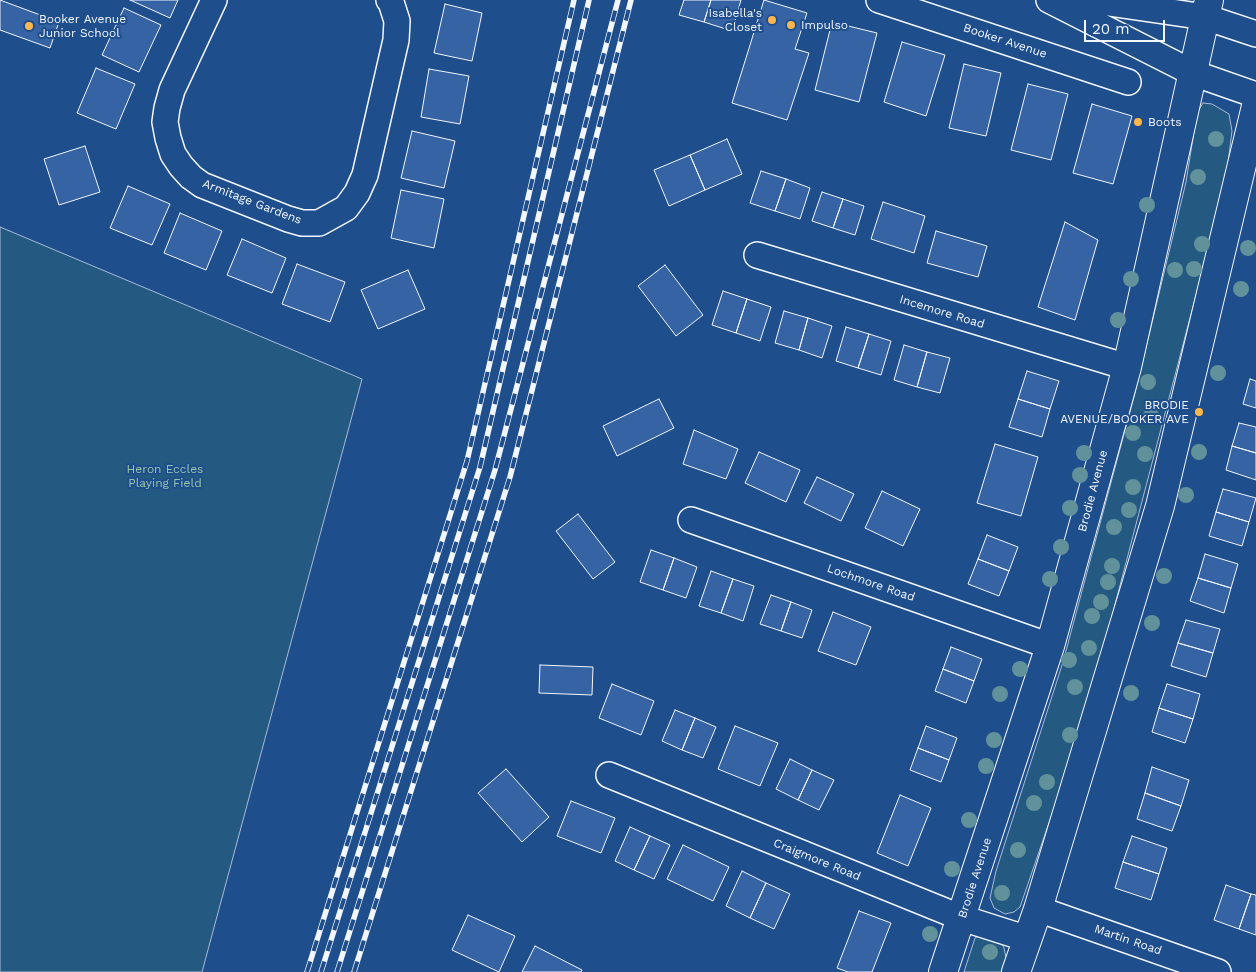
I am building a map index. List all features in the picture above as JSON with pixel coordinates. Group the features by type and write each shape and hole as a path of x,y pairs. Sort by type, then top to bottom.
{"street":[{"name":"Armitage Gardens","path":"214,0 172,90 167,108 165,122 173,154 191,177 202,185 288,219 302,223 319,223 346,208 357,193 365,175 396,40 396,21 389,0"},
{"name":"Booker Avenue","path":"879,0 912,5 1128,82"},
{"path":"1049,0 1193,73 1256,95"},
{"path":"1088,0 1207,8 1256,34"},
{"name":"Brodie Avenue","path":"943,972 1050,646 1127,367 1207,8"},
{"path":"1100,72 1112,32"},
{"path":"1016,972 1038,909 1160,506 1256,106"},
{"name":"Incemore Road","path":"757,255 1127,367"},
{"name":"Lochmore Road","path":"691,520 1050,646"},
{"name":"Craigmore Road","path":"609,775 962,918 1028,939"},
{"name":"Martin Road","path":"1038,909 1218,972"}],"green space":[{"path":"1203,103 1212,104 1229,114 1232,131 1228,163 1202,272 1100,662 1064,779 1020,907 1014,912 1005,914 994,908 990,898 996,871 1063,662 1135,393 1186,182 1197,113"},
{"name":"Heron Eccles Playing Field","path":"0,227 362,379 202,972 0,972"},
{"path":"984,932 1000,939 1004,948 1006,958 1001,972 964,972 975,938"}],"building":[{"name":"Booker Avenue Junior School","path":"0,0 59,22 50,48 0,30"},
{"path":"130,0 178,0 170,18"},
{"path":"684,0 711,0 704,22 679,15"},
{"path":"711,0 741,0 732,31 704,22"},
{"path":"764,0 807,13 795,49 809,53 787,120 732,103"},
{"path":"445,4 482,13 472,61 434,53"},
{"path":"124,8 161,25 139,72 102,55"},
{"path":"832,22 877,33 859,102 815,90"},
{"path":"902,42 945,55 926,116 884,102"},
{"path":"964,64 1001,73 986,136 949,128"},
{"path":"96,68 135,84 116,129 77,113"},
{"path":"429,69 469,76 460,124 421,117"},
{"path":"1028,84 1068,94 1051,160 1011,150"},
{"path":"1092,104 1132,116 1113,184 1073,173"},
{"path":"412,131 455,141 444,188 401,178"},
{"path":"727,139 742,174 705,190 690,155"},
{"path":"85,146 100,192 59,205 44,159"},
{"path":"690,155 705,190 669,206 654,170"},
{"path":"761,171 786,179 775,211 750,203"},
{"path":"786,179 810,188 800,219 775,211"},
{"path":"128,186 170,204 152,245 110,228"},
{"path":"401,190 444,199 434,248 391,238"},
{"path":"822,192 843,199 833,228 812,221"},
{"path":"843,199 864,206 855,235 833,228"},
{"path":"883,202 925,216 914,253 871,239"},
{"path":"180,213 222,231 206,270 164,253"},
{"path":"1065,222 1098,240 1075,320 1038,307"},
{"path":"936,231 987,246 978,277 927,263"},
{"path":"242,239 286,258 272,293 227,275"},
{"path":"297,264 345,282 330,322 282,304"},
{"path":"665,265 703,315 676,336 638,286"},
{"path":"408,270 425,309 378,329 361,290"},
{"path":"723,291 747,299 736,333 712,325"},
{"path":"747,299 771,307 760,341 736,333"},
{"path":"784,311 808,318 799,350 775,343"},
{"path":"808,318 832,326 822,358 799,350"},
{"path":"846,327 869,334 858,368 836,361"},
{"path":"869,334 891,341 881,375 858,368"},
{"path":"904,345 927,352 917,387 894,380"},
{"path":"927,352 950,358 940,393 917,387"},
{"path":"1027,371 1059,381 1050,409 1018,399"},
{"path":"1250,379 1256,381 1256,408 1243,404"},
{"path":"659,399 674,428 617,456 603,426"},
{"path":"1018,399 1050,409 1042,437 1009,427"},
{"path":"1239,423 1256,427 1256,453 1232,446"},
{"path":"694,430 738,449 726,479 683,464"},
{"path":"995,444 1038,457 1021,516 977,503"},
{"path":"1232,446 1256,453 1256,480 1226,470"},
{"path":"759,452 800,470 786,502 745,483"},
{"path":"817,477 854,494 841,521 804,503"},
{"path":"1223,489 1256,498 1249,522 1216,512"},
{"path":"882,491 920,509 903,546 865,528"},
{"path":"1216,512 1249,522 1242,546 1209,536"},
{"path":"578,514 615,562 593,579 556,531"},
{"path":"987,535 1018,547 1009,571 978,559"},
{"path":"651,550 674,558 663,590 640,582"},
{"path":"1205,554 1238,564 1231,588 1198,578"},
{"path":"674,558 697,567 686,598 663,590"},
{"path":"978,559 1009,571 999,596 968,584"},
{"path":"711,571 733,579 721,613 699,606"},
{"path":"1198,578 1231,588 1224,613 1190,601"},
{"path":"733,579 754,586 743,621 721,613"},
{"path":"771,595 791,602 781,631 760,624"},
{"path":"791,602 812,610 802,638 781,631"},
{"path":"833,612 871,627 856,665 818,651"},
{"path":"1186,620 1220,629 1213,653 1178,643"},
{"path":"1178,643 1213,653 1206,677 1171,666"},
{"path":"951,647 982,659 974,681 943,669"},
{"path":"540,665 593,667 592,695 539,693"},
{"path":"943,669 974,681 966,703 935,691"},
{"path":"612,684 654,701 641,735 599,718"},
{"path":"1167,684 1200,694 1193,719 1159,708"},
{"path":"1159,708 1193,719 1185,743 1152,732"},
{"path":"675,710 695,718 682,750 662,741"},
{"path":"695,718 716,727 703,758 682,750"},
{"path":"735,726 778,743 760,786 718,769"},
{"path":"926,726 957,738 949,760 918,748"},
{"path":"918,748 949,760 941,782 910,770"},
{"path":"790,759 812,770 798,800 776,789"},
{"path":"1152,767 1189,780 1181,806 1145,793"},
{"path":"506,769 549,817 522,842 478,793"},
{"path":"812,770 834,780 819,810 798,800"},
{"path":"1145,793 1181,806 1172,831 1137,819"},
{"path":"900,795 931,808 908,866 877,853"},
{"path":"571,801 615,818 601,853 557,836"},
{"path":"630,827 650,836 634,870 615,861"},
{"path":"650,836 670,845 654,879 634,870"},
{"path":"1132,836 1167,848 1159,874 1123,862"},
{"path":"683,845 729,867 713,901 667,879"},
{"path":"1123,862 1159,874 1151,900 1115,888"},
{"path":"742,871 766,883 750,918 726,906"},
{"path":"766,883 790,894 774,929 750,918"},
{"path":"1226,885 1251,894 1239,929 1214,920"},
{"path":"1251,894 1256,895 1256,935 1239,929"},
{"path":"859,911 891,923 872,972 848,972 837,968"},
{"path":"468,915 515,936 499,972 452,950"},
{"path":"535,946 582,970 581,972 522,972"}],"railway":[{"path":"307,972 467,461 574,0"},
{"path":"321,972 480,467 589,0"},
{"path":"337,972 495,470 618,0"},
{"path":"354,972 510,477 631,0"}],"place":[{"name":"Isabella's Closet","path":"772,20"},
{"name":"Impulso","path":"791,25"},
{"name":"Booker Avenue Junior School","path":"29,26"},
{"name":"Boots","path":"1138,122"},
{"name":"BRODIE AVENUE/BOOKER AVE","path":"1199,412"}]}
